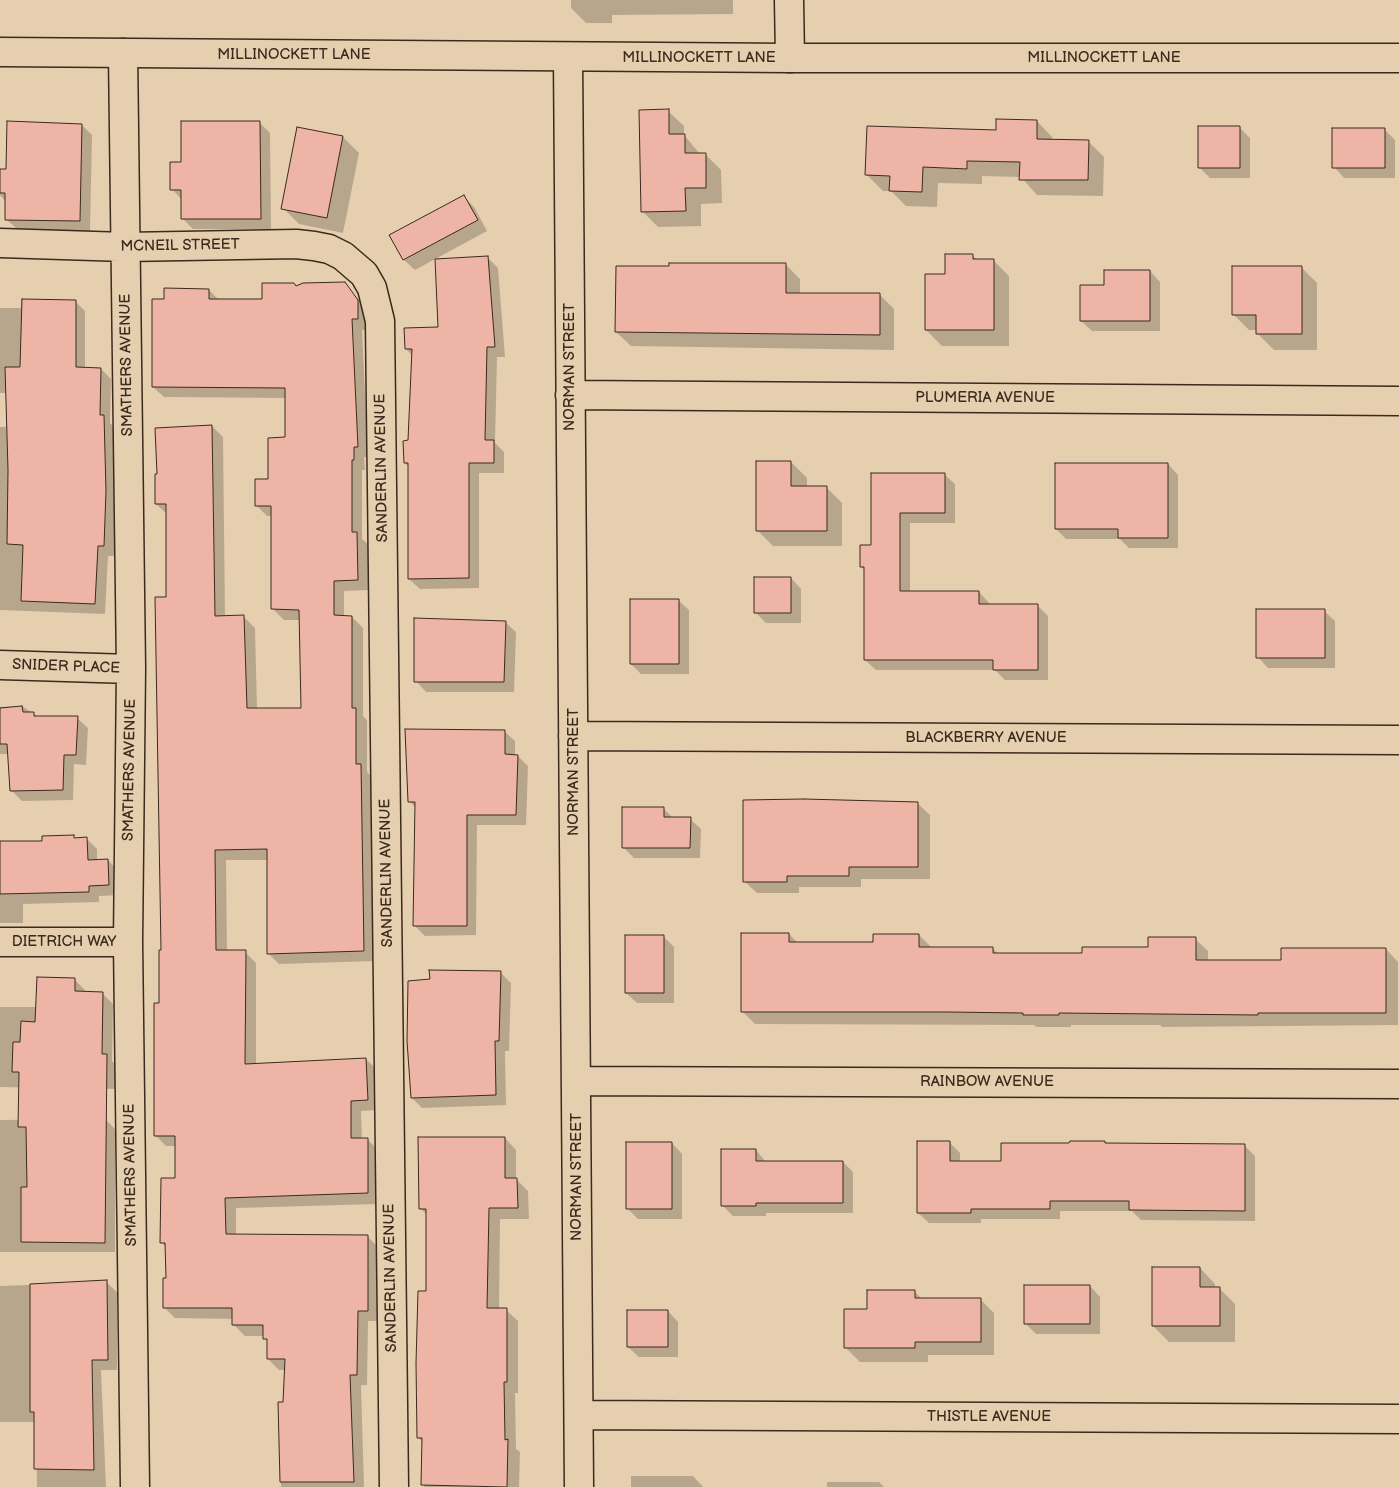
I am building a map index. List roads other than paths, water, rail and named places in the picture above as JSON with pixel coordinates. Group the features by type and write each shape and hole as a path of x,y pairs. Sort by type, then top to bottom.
{"street":[{"path":"789,0 790,58"},
{"name":"MILLINOCKETT LANE","path":"0,52 790,58 1399,58"},
{"name":"SMATHERS AVENUE","path":"123,54 131,669 128,942 135,1487"},
{"name":"NORMAN STREET","path":"568,57 579,1487"},
{"name":"MCNEIL STREET","path":"0,243 125,247 296,244 329,249 356,266"},
{"name":"SANDERLIN AVENUE","path":"356,266 372,288 380,322 394,1487"},
{"name":"PLUMERIA AVENUE","path":"570,395 1399,401"},
{"name":"SNIDER PLACE","path":"0,665 131,669"},
{"name":"BLACKBERRY AVENUE","path":"573,736 1399,740"},
{"name":"DIETRICH WAY","path":"0,942 128,942"},
{"name":"RAINBOW AVENUE","path":"576,1081 1399,1084"},
{"name":"THISTLE AVENUE","path":"579,1415 1399,1419"}]}
